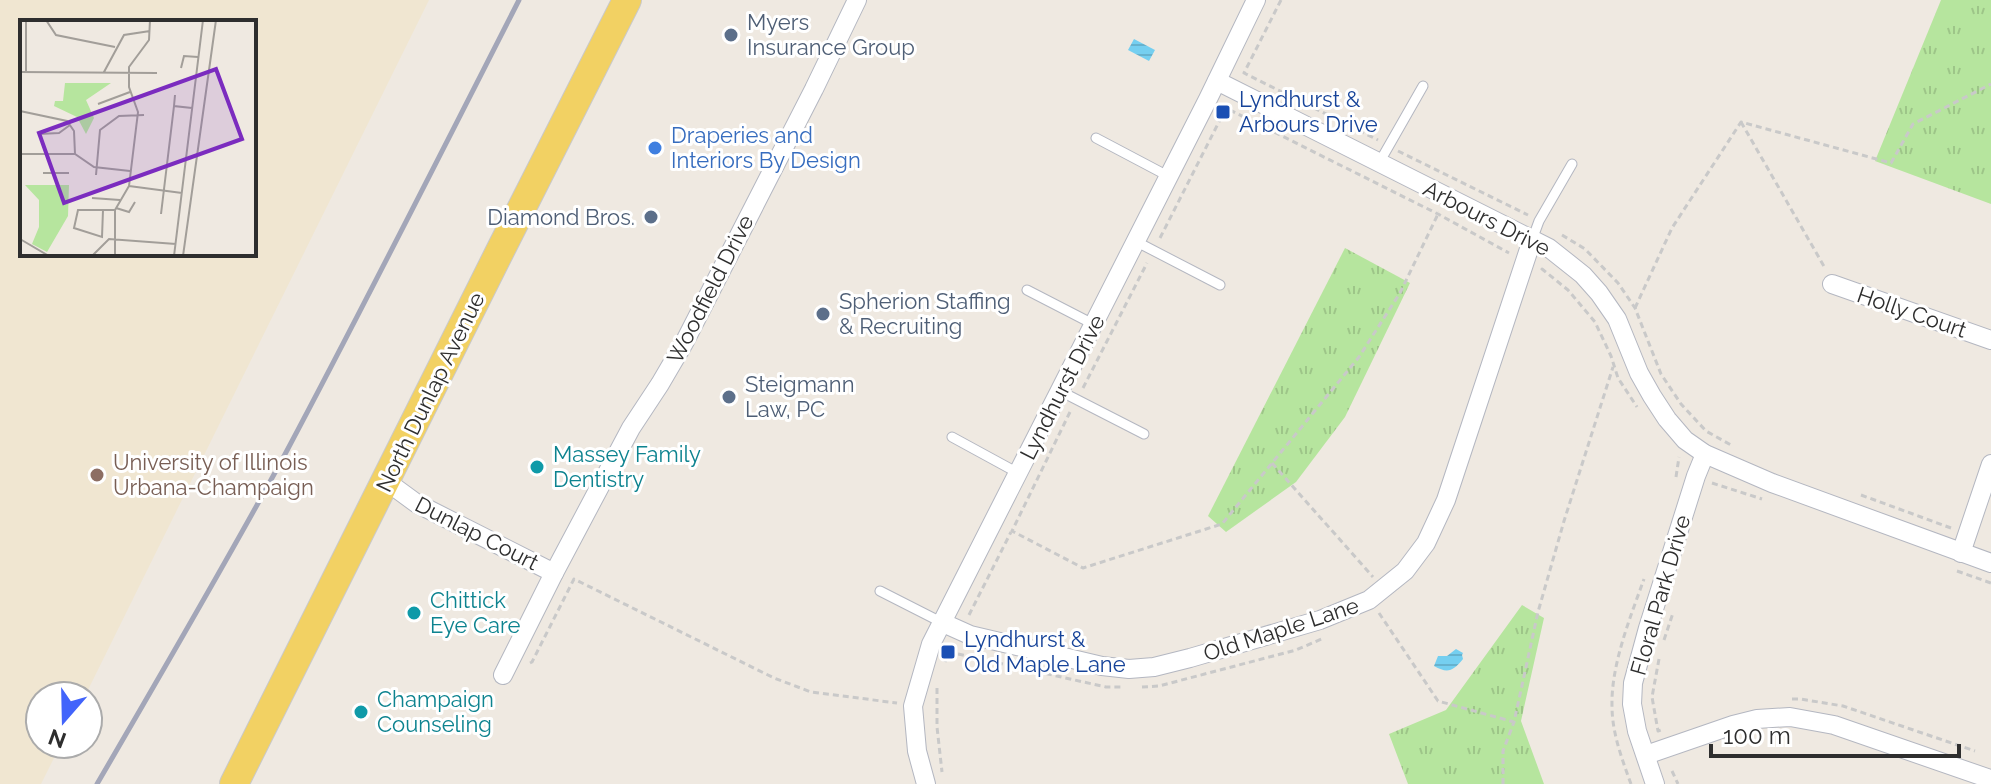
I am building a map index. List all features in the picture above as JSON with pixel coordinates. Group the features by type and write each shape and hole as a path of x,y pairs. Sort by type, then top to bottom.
{"main road":[{"name":"North Dunlap Avenue","path":"234,784 627,0"}],"street":[{"name":"Woodfield Drive","path":"554,573 631,428 684,343 857,0"},
{"name":"Lyndhurst Drive","path":"935,781 917,751 913,706 929,650 1018,473 1068,396 1093,324 1256,0"},
{"name":"Arbours Drive","path":"1217,81 1383,154 1565,259 1599,293 1617,319 1639,373 1667,419 1685,440 1705,454 1772,483 1991,563"},
{"name":"Old Maple Lane","path":"941,622 970,635 1075,661 1129,669 1154,667 1190,658 1320,620 1369,600 1405,571 1426,543 1446,500 1532,240"},
{"name":"Holly Court","path":"1832,284 1991,340"},
{"name":"Floral Park Drive","path":"1655,784 1637,731 1632,704 1633,683 1705,454"},
{"path":"1961,553 1991,464"},
{"name":"Dunlap Court","path":"386,481 416,503 554,573 503,675"},
{"path":"1646,755 1733,725 1757,719 1790,717 1834,725 1990,779"}],"lane":[{"path":"1383,154 1423,86"},
{"path":"1096,138 1168,176"},
{"path":"1532,240 1539,221 1572,164"},
{"path":"1135,241 1220,285"},
{"path":"1027,290 1093,324"},
{"path":"1068,396 1144,434"},
{"path":"952,437 1018,473"},
{"path":"880,591 941,622"}],"path":[{"path":"1281,0 1244,73 1383,154 1539,221 1585,249 1618,283 1635,308 1661,374 1681,404 1706,431 1739,449"},
{"path":"1741,122 1891,163 1913,124 1991,84"},
{"path":"968,618 1012,531 1068,396 1153,251 1226,108 1438,214 1512,255"},
{"path":"1741,122 1832,284"},
{"path":"1635,308 1672,228 1741,122"},
{"path":"1012,531 1083,568 1222,524 1359,357 1400,293 1438,214"},
{"path":"1542,269 1568,290 1595,322 1613,367 1639,410"},
{"path":"1503,784 1503,751 1514,722 1538,612 1613,367"},
{"path":"1671,452 1678,461"},
{"path":"1272,463 1373,577"},
{"path":"1712,483 1773,503"},
{"path":"1853,492 1955,529"},
{"path":"1947,567 1991,583"},
{"path":"574,579 711,648 811,692 913,706"},
{"path":"1372,616 1385,606"},
{"path":"1379,612 1438,701 1514,722"},
{"path":"1664,641 1673,612"},
{"path":"945,663 949,652 1106,687 1159,686 1296,650 1333,634"},
{"path":"1660,655 1652,697 1658,731 1672,727"},
{"path":"935,781 937,685"},
{"path":"1786,699 1843,706 1975,751"},
{"path":"1672,771 1678,784"}],"shaded area":[{"name":"University of Illinois Urbana-Champaign","path":"0,0 429,0 93,680 24,680 24,760 53,760 41,784 0,784"}],"green space":[{"path":"1941,0 1991,0 1991,204 1875,161"},
{"path":"1345,248 1410,283 1345,417 1296,482 1226,532 1208,516"},
{"path":"1522,605 1544,618 1521,721 1544,784 1408,784 1389,734 1446,710"}],"water":[{"path":"1134,39 1155,50 1149,61 1128,50"},
{"path":"1456,649 1463,653 1463,659 1456,666 1443,670 1434,666 1438,656 1447,656"}],"railway":[{"path":"97,784 283,458 519,0"}],"place":[{"name":"Myers Insurance Group","path":"731,35"},
{"name":"Lyndhurst & Arbours Drive","path":"1223,112"},
{"name":"Draperies and Interiors By Design","path":"655,148"},
{"name":"Diamond Bros.","path":"651,217"},
{"name":"Spherion Staffing & Recruiting","path":"823,314"},
{"name":"Steigmann Law, PC","path":"729,397"},
{"name":"Massey Family Dentistry","path":"537,467"},
{"name":"University of Illinois Urbana-Champaign","path":"97,475"},
{"name":"Chittick Eye Care","path":"414,613"},
{"name":"Lyndhurst & Old Maple Lane","path":"948,652"},
{"name":"Champaign Counseling","path":"361,712"}]}
